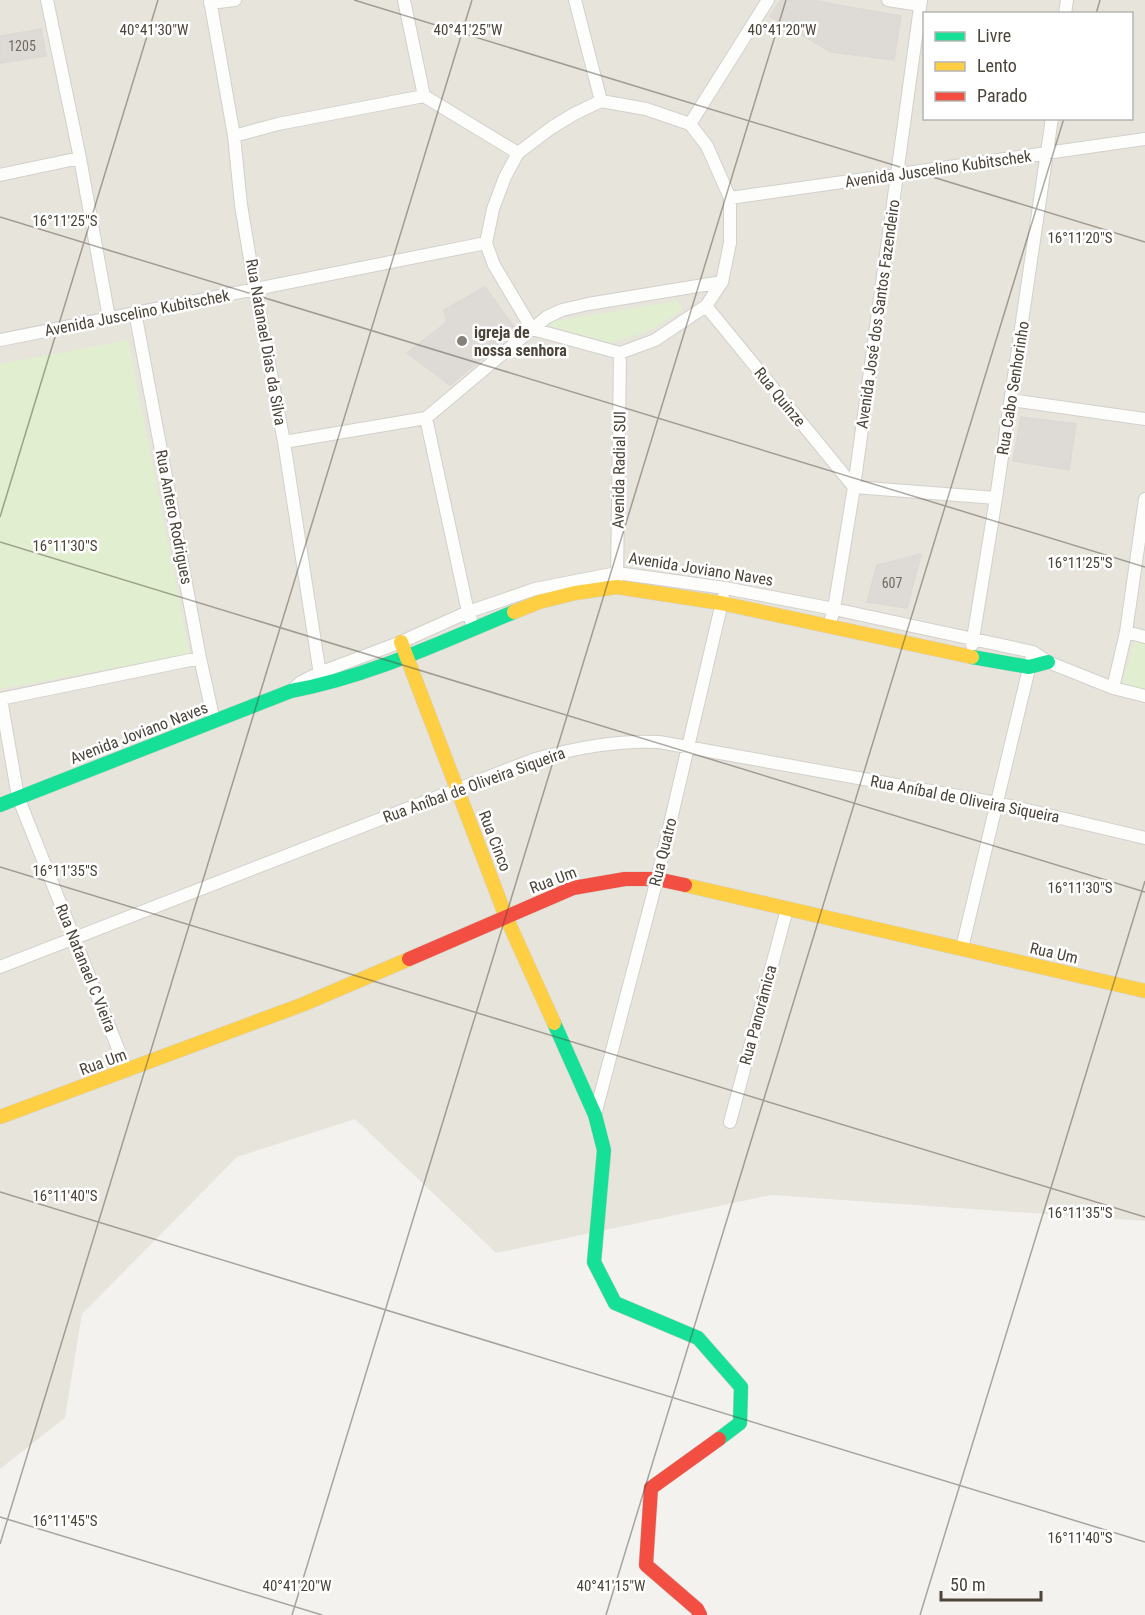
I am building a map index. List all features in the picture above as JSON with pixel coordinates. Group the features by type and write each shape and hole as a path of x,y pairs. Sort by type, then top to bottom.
{"street":[{"path":"47,0 80,158 109,318"},
{"path":"210,2 235,0"},
{"path":"405,0 424,96"},
{"path":"575,0 601,101"},
{"path":"690,124 768,0"},
{"path":"888,0 920,2"},
{"name":"Rua Natanael Dias da Silva","path":"210,2 234,136 255,289 284,442 321,679"},
{"name":"Avenida José dos Santos Fazendeiro","path":"829,627 854,487 920,2"},
{"path":"234,136 278,124 424,96 518,153"},
{"path":"601,101 646,109 690,124 707,146 730,198 730,243 722,282 706,306 655,340 620,352 532,329 494,266 486,243 493,209 518,153 550,128 601,101"},
{"name":"Rua Cabo Senhorinho","path":"969,656 996,498 1052,120"},
{"name":"Avenida Juscelino Kubitschek","path":"730,198 1145,139"},
{"path":"0,175 80,158"},
{"name":"Avenida Juscelino Kubitschek","path":"0,340 486,243"},
{"path":"284,442 426,418 547,317 571,308 722,282"},
{"name":"Rua Quinze","path":"706,306 854,487"},
{"name":"Rua Antero Rodrigues","path":"135,312 214,721"},
{"name":"Avenida Radial SUl","path":"617,580 620,352"},
{"path":"1011,400 1145,420"},
{"path":"426,418 468,612 474,629"},
{"path":"854,487 996,498"},
{"path":"1113,688 1126,632 1145,499"},
{"name":"Avenida Joviano Naves","path":"321,679 406,656 539,602 617,580 969,656 1029,667 1048,662"},
{"name":"Avenida Joviano Naves","path":"0,805 291,691 307,689 321,679 468,612 535,589 617,580 725,588 1033,652 1048,662 1113,688 1145,696"},
{"name":"Rua Quatro","path":"595,1115 657,879 725,588"},
{"path":"1126,632 1145,637"},
{"name":"Rua Cinco","path":"401,642 506,917 595,1115 604,1150 594,1262 615,1303 698,1338 741,1387 740,1422 651,1488 646,1565 697,1609 700,1615"},
{"path":"962,948 1033,652"},
{"path":"1,699 200,658"},
{"name":"Rua Natanael C Vieira","path":"1,699 18,797 127,1071"},
{"name":"Rua Aníbal de Oliveira Siqueira","path":"0,967 458,788 535,759 582,746 628,741 659,742 997,803 1145,838"},
{"name":"Rua Um","path":"0,1117 304,1004 573,888 625,879 657,879 1145,991"},
{"name":"Rua Panorâmica","path":"730,1122 787,909"}],"shaded area":[{"path":"0,0 1145,0 1145,1221 771,1195 496,1253 355,1119 237,1157 82,1314 65,1418 0,1469"}],"green space":[{"path":"677,301 683,310 649,331 610,343 549,326 549,322"},
{"path":"128,340 190,654 0,689 0,364"},
{"path":"1135,640 1145,642 1145,692 1122,684"}],"building":[{"path":"781,0 810,0 901,16 894,60 831,52 770,16"},
{"path":"41,29 46,56 0,63 0,36"},
{"name":"igreja de nossa senhora","path":"485,287 516,330 450,385 407,353 447,322 444,310"},
{"path":"1021,417 1076,424 1069,470 1013,461"},
{"path":"921,554 907,608 867,602 877,565"}],"traffic: fast":[{"path":"0,805 291,691 376,668 514,612"},
{"path":"972,657 1029,667 1048,662"},
{"path":"554,1023 595,1115 604,1150 594,1262 615,1303 698,1338 741,1387 740,1423 719,1439"}],"traffic: slow":[{"path":"514,612 539,602 575,593 617,587 721,603 972,657"},
{"path":"401,642 506,917 554,1023"},
{"path":"685,885 1145,991"},
{"path":"0,1117 304,1004 409,959"}],"traffic: jam":[{"path":"409,959 573,888 625,879 657,879 685,885"},
{"path":"700,1615 697,1609 646,1565 651,1488 719,1439"}],"place":[{"name":"igreja de nossa senhora","path":"462,341"}]}
